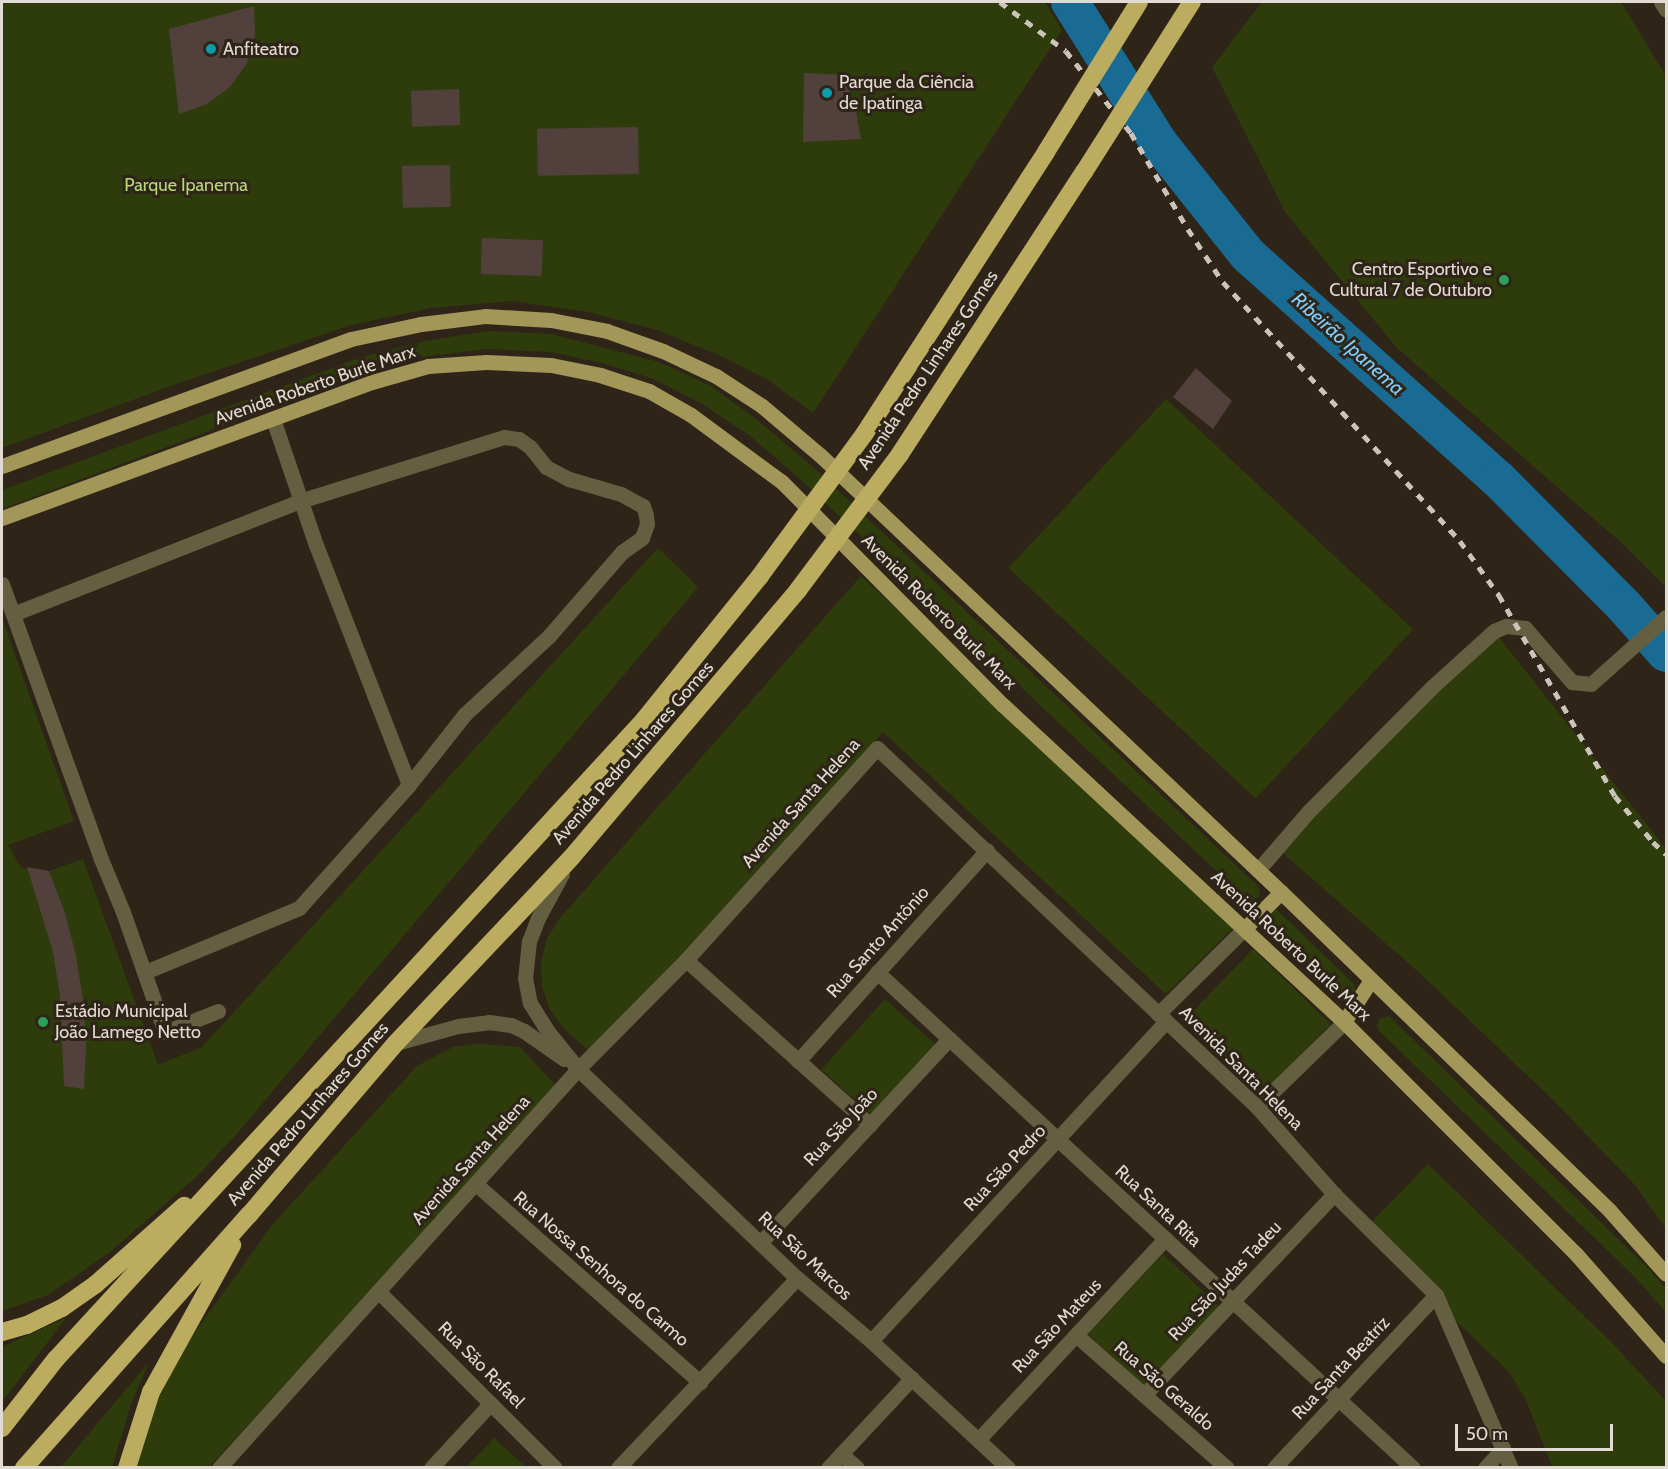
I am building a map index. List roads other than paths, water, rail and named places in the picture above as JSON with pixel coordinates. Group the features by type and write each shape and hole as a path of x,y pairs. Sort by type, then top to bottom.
{"highway":[{"name":"Avenida Pedro Linhares Gomes","path":"2,1428 56,1359 644,720 760,576 865,433 1046,152 1139,2"},
{"name":"Avenida Pedro Linhares Gomes","path":"24,1467 249,1215 396,1043 571,858 798,590 900,454 1192,2"},
{"path":"2,1332 27,1325 62,1308 96,1284 266,1133"},
{"path":"127,1467 155,1383 249,1215"}],"main road":[{"name":"Avenida Roberto Burle Marx","path":"2,466 351,339 385,330 485,316 551,320 608,331 663,351 705,371 762,406 821,456 1281,892 1610,1211 1666,1274"},
{"name":"Avenida Roberto Burle Marx","path":"2,518 372,382 428,366 486,362 552,365 600,375 650,391 690,415 782,482 1003,705 1344,1022 1576,1254 1666,1356"},
{"path":"1245,928 1281,892"},
{"path":"1344,1022 1371,980"}],"street":[{"path":"1661,2 1666,10"},
{"path":"273,419 303,500 320,555 410,785"},
{"path":"13,614 303,500 504,437 525,443 538,454 546,467 569,479 621,494 642,506 646,514 647,524 642,538 622,552 549,636 465,714 410,785 299,908 145,972"},
{"path":"2,584 165,1032 218,1011"},
{"path":"1258,870 1341,779 1432,687 1494,631 1506,626 1525,628 1572,682 1591,684 1666,617"},
{"name":"Avenida Santa Helena","path":"219,1467 477,1185 578,1069 686,960 877,748 1257,1107 1334,1194 1436,1294 1511,1467"},
{"name":"Rua Santo Antônio","path":"798,1061 987,850"},
{"path":"571,858 538,918 529,941 525,978 530,1003 549,1034 578,1069"},
{"name":"Rua São Pedro","path":"871,1341 1059,1140 1162,1017 1245,928"},
{"path":"686,960 870,1125"},
{"name":"Rua Santa Rita","path":"877,972 1413,1467"},
{"path":"396,1043 458,1026 489,1022 511,1025 524,1031 578,1069"},
{"path":"1257,1107 1344,1022"},
{"name":"Rua São João","path":"761,1242 949,1039"},
{"name":"Rua São Marcos","path":"578,1069 797,1278 871,1341 1008,1467"},
{"name":"Rua Nossa Senhora do Carmo","path":"477,1185 700,1382"},
{"name":"Rua São Judas Tadeu","path":"1144,1395 1334,1194"},
{"name":"Rua São Mateus","path":"978,1440 1165,1239"},
{"path":"618,1467 797,1278"},
{"name":"Rua São Rafael","path":"378,1291 555,1467"},
{"name":"Rua Santa Beatriz","path":"1274,1467 1436,1294"},
{"name":"Rua São Geraldo","path":"1076,1335 1227,1467"},
{"path":"828,1467 912,1378"},
{"path":"431,1467 491,1403"},
{"path":"1485,1467 1503,1448"},
{"path":"841,1454 857,1467"}],"waterway":[{"name":"Ribeirão Ipanema","path":"1070,2 1158,142 1248,255 1498,479 1624,606 1666,653"}],"railway":[{"path":"1000,2 1066,51 1131,133 1188,229 1223,282 1460,541 1499,595 1615,796 1653,842 1666,854"}],"place":[{"name":"Anfiteatro","path":"211,49"},
{"name":"Parque da Ciência de Ipatinga","path":"827,93"},
{"name":"Centro Esportivo e Cultural 7 de Outubro","path":"1504,280"},
{"name":"Estádio Municipal João Lamego Netto","path":"43,1022"}],"park label":[{"name":"Parque Ipanema","path":"186,185"}]}
